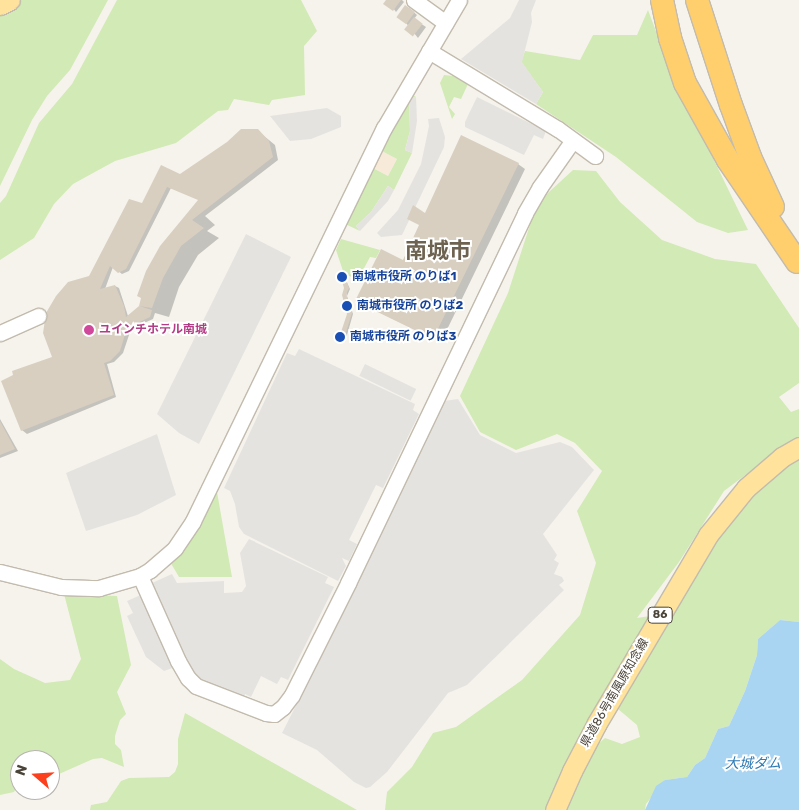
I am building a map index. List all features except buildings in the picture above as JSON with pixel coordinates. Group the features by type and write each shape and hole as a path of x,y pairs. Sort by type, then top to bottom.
{"highway":[{"path":"662,0 670,38 686,84 728,160 798,263"},
{"path":"697,0 707,36 750,157 798,263"}],"main road":[{"path":"0,5 10,0"},
{"name":"県道86号南風原知念線","path":"555,810 572,771 597,724 708,535 746,488 782,457 799,446"}],"street":[{"path":"414,0 446,22"},
{"path":"0,572 48,585 74,588 105,586 140,576 175,548 193,521 380,136 404,90 459,0"},
{"path":"429,51 573,140 595,156"},
{"path":"140,576 178,661 188,678 196,686 266,713 274,714 284,707 292,695 348,583 526,213 540,187 573,140"},
{"path":"0,334 38,316"}],"shaded area":[{"path":"519,0 536,0 531,13 532,22 522,62 543,92 536,104 461,59 510,18"},
{"path":"416,97 417,121 412,153 405,150 410,131 409,99"},
{"path":"477,97 546,131 543,139 534,135 524,155 465,127 465,122"},
{"path":"327,108 341,116 341,127 311,139 290,141 270,116"},
{"path":"439,118 445,137 444,147 402,235 381,237 377,233 398,210 421,164 429,126 428,119"},
{"path":"380,150 397,159 388,176 371,167"},
{"path":"388,186 394,190 388,201 360,231 356,226 371,212"},
{"path":"246,234 291,257 199,444 179,433 157,414"},
{"path":"299,349 415,404 413,410 419,414 383,488 376,485 349,540 357,544 349,561 342,558 346,566 338,581 244,534 239,527 235,504 230,491 224,488 287,353 295,356"},
{"path":"365,364 416,389 411,401 359,376"},
{"path":"458,399 480,435 516,453 560,442 572,447 594,470 543,534 557,555 554,560 559,563 554,574 562,577 564,581 559,585 564,590 467,685 448,693 387,772 370,787 366,788 354,782 317,750 282,733 337,625 444,401"},
{"path":"157,434 176,495 137,515 86,531 66,473"},
{"path":"249,539 328,577 325,583 334,587 288,680 281,677 277,684 261,676 251,697 245,694 243,698 199,680 189,670 151,586 152,583 172,574 177,583 224,581 224,593 242,592 246,586 240,553"},
{"path":"143,594 175,667 164,671 146,657 127,616 133,613 127,601"}],"green space":[{"path":"16,0 108,0 70,70 47,96 32,120 0,186 0,14"},
{"path":"117,0 301,0 317,31 304,46 305,95 272,100 269,105 234,99 228,110 218,111 176,143 115,161 73,184 54,204 34,238 0,260 0,203 6,196 39,123 72,84"},
{"path":"648,10 672,74 748,230 728,233 697,222 616,157 536,104 543,92 521,62 525,51 580,60 593,35 637,35"},
{"path":"444,75 453,76 468,84 461,99 454,97 449,107 455,114 452,119 440,83"},
{"path":"408,92 416,97 409,99 410,131 405,150 412,153 394,190 388,186 371,212 356,226 360,231 343,223 390,124","holes":["380,150 397,159 388,176 371,167"]},
{"path":"573,170 596,171 620,202 662,240 715,259 756,264 799,328 799,383 779,397 791,412 799,409 799,438 776,452 724,491 679,562 637,618 650,616 549,810 385,810 387,792 412,767 433,733 456,727 522,680 580,615 596,563 577,511 602,471 575,443 557,434 516,450 480,432 460,396 508,293 537,203"},
{"path":"341,239 380,250 376,258 370,257 362,272 352,277 344,274 336,250"},
{"path":"799,459 799,622 780,620 758,639 757,655 745,691 729,726 718,729 705,758 695,765 687,777 665,780 646,804 645,810 565,810 597,745 605,738 622,744 640,737 637,725 618,709 720,535 763,485"},
{"path":"217,492 232,577 179,577 169,560 181,550 194,532"},
{"path":"64,594 117,596 131,665 117,692 126,714 120,720 115,736 115,744 121,750 124,767 102,758 93,759 60,774 60,750 10,750 10,793 0,795 0,659 14,669 45,683 70,680 81,659"},
{"path":"185,713 357,810 90,810 91,805 107,802 121,781 129,778 169,777 175,772 178,764 178,739"}],"water":[{"name":"大城ダム","path":"780,620 799,622 799,810 645,810 656,786 665,780 687,777 695,765 705,758 718,729 729,726 745,691 757,655 758,639"}],"place":[{"name":"南城市役所 のりば1","path":"342,277"},
{"name":"南城市役所 のりば2","path":"347,306"},
{"name":"ユインチホテル南城","path":"89,330"},
{"name":"南城市役所 のりば3","path":"340,337"}],"district":[{"name":"南城市","path":"438,251"}]}
